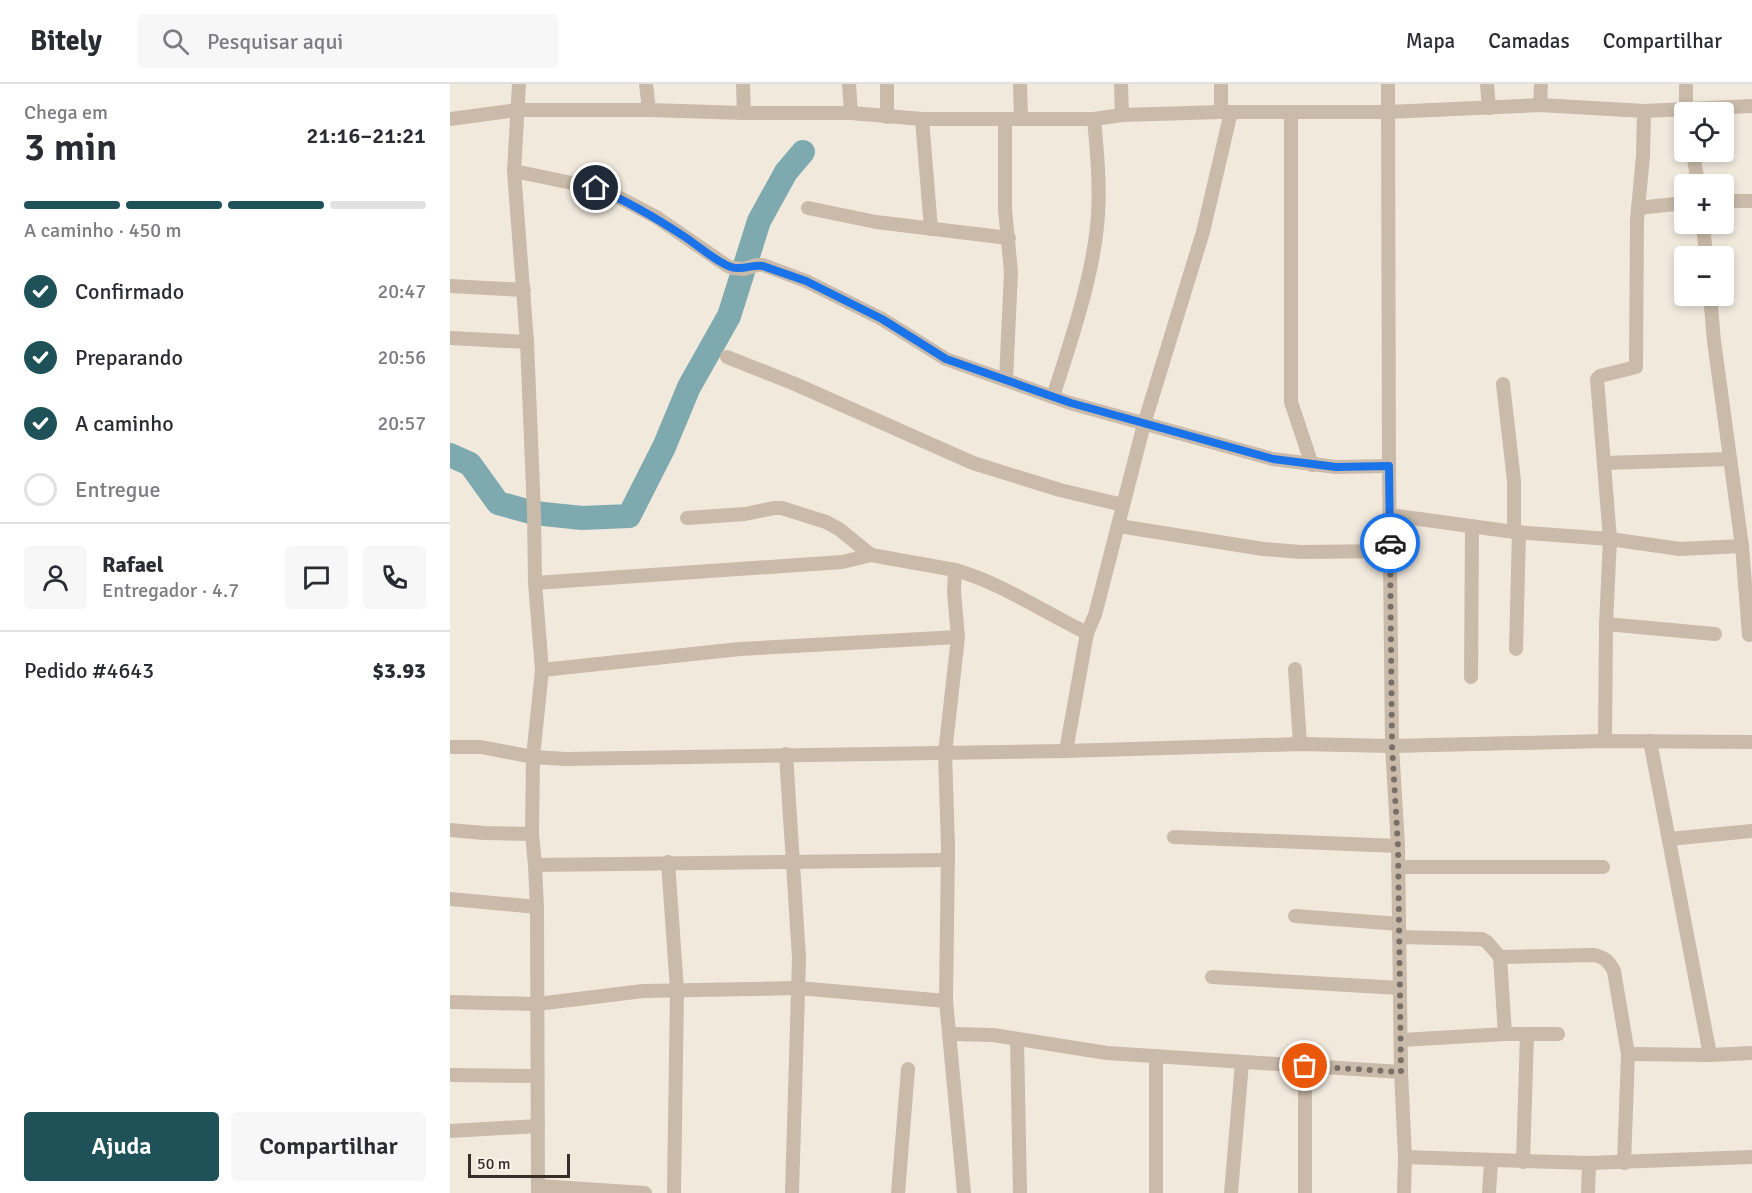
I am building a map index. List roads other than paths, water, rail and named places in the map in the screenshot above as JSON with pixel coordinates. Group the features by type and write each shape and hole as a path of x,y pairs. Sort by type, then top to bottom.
{"street":[{"path":"519,84 514,171 527,342 535,583 542,670 533,757 532,834 536,865 537,907 538,1190 645,1193"},
{"path":"646,84 649,110"},
{"path":"743,84 744,113"},
{"path":"849,84 851,113"},
{"path":"887,84 887,117"},
{"path":"1020,84 1021,118"},
{"path":"1121,84 1122,115"},
{"path":"1066,751 1087,633 1095,615 1144,424 1203,232 1226,112 1221,84"},
{"path":"1388,84 1392,746 1398,846 1404,1193"},
{"path":"1487,84 1489,108"},
{"path":"1540,105 1541,84"},
{"path":"1686,84 1686,102"},
{"path":"450,118 517,110 851,113 922,119 1094,119 1122,115 1226,112 1388,112 1540,105 1674,111"},
{"path":"1734,107 1752,106"},
{"path":"1605,741 1606,624 1610,539 1597,379 1600,376 1636,367 1638,208 1644,111"},
{"path":"1291,112 1291,402 1312,465"},
{"path":"922,119 931,229"},
{"path":"1005,119 1005,209 1011,272 1006,380"},
{"path":"1053,397 1074,329 1090,263 1098,217 1099,178 1094,119"},
{"path":"514,171 596,188 616,196 656,217 726,265 744,269 757,265 763,266 806,281 882,319 946,359 1053,397 1273,459 1336,467 1389,466"},
{"path":"1734,201 1752,201"},
{"path":"1638,208 1674,204"},
{"path":"808,208 876,222 1009,238"},
{"path":"450,286 524,290"},
{"path":"1711,306 1730,459 1745,540 1749,635"},
{"path":"450,338 527,342"},
{"path":"727,357 795,384 973,463 1060,490 1123,505"},
{"path":"1503,384 1514,481 1516,649"},
{"path":"1605,463 1730,459"},
{"path":"687,518 745,514 782,508 826,522 839,529 871,555"},
{"path":"1390,515 1516,532 1610,539 1680,549 1745,540"},
{"path":"1119,526 1263,549 1301,552 1390,551"},
{"path":"1471,677 1472,526"},
{"path":"535,583 842,562 871,555 955,570 975,576 1003,588 1087,633"},
{"path":"955,570 954,592 958,637 945,753 948,860 946,1001 964,1193"},
{"path":"1606,624 1715,634"},
{"path":"542,670 740,649 958,637"},
{"path":"1295,669 1300,744"},
{"path":"450,747 482,747 533,757 566,759 1066,751 1300,744 1392,746 1605,741 1752,742"},
{"path":"1650,741 1710,1055"},
{"path":"786,754 800,958 792,1193"},
{"path":"450,830 532,834"},
{"path":"1669,838 1752,831"},
{"path":"1174,837 1398,846"},
{"path":"536,865 948,860"},
{"path":"669,862 677,990 674,1193"},
{"path":"1398,867 1603,867"},
{"path":"450,899 537,907"},
{"path":"1295,916 1482,939 1500,957 1505,1034"},
{"path":"1500,957 1594,955 1610,962 1614,971 1628,1054 1624,1163"},
{"path":"1212,977 1400,988"},
{"path":"450,1002 537,1004 643,991 798,988 946,1001"},
{"path":"950,1034 993,1035 1107,1053 1401,1072"},
{"path":"1402,1040 1505,1034 1558,1034"},
{"path":"1523,1162 1527,1034"},
{"path":"1017,1039 1020,1193"},
{"path":"1628,1054 1752,1053"},
{"path":"1156,1056 1156,1193"},
{"path":"1231,1193 1242,1063"},
{"path":"1305,1066 1305,1193"},
{"path":"898,1193 908,1069"},
{"path":"450,1075 537,1076"},
{"path":"450,1131 538,1126"},
{"path":"1405,1157 1589,1163 1752,1157"},
{"path":"1489,1193 1491,1161"},
{"path":"1588,1193 1589,1163"}],"waterway":[{"path":"450,455 470,464 498,503 534,513 582,518 629,516 664,447 689,387 729,316 759,221 786,172 803,152"}]}
